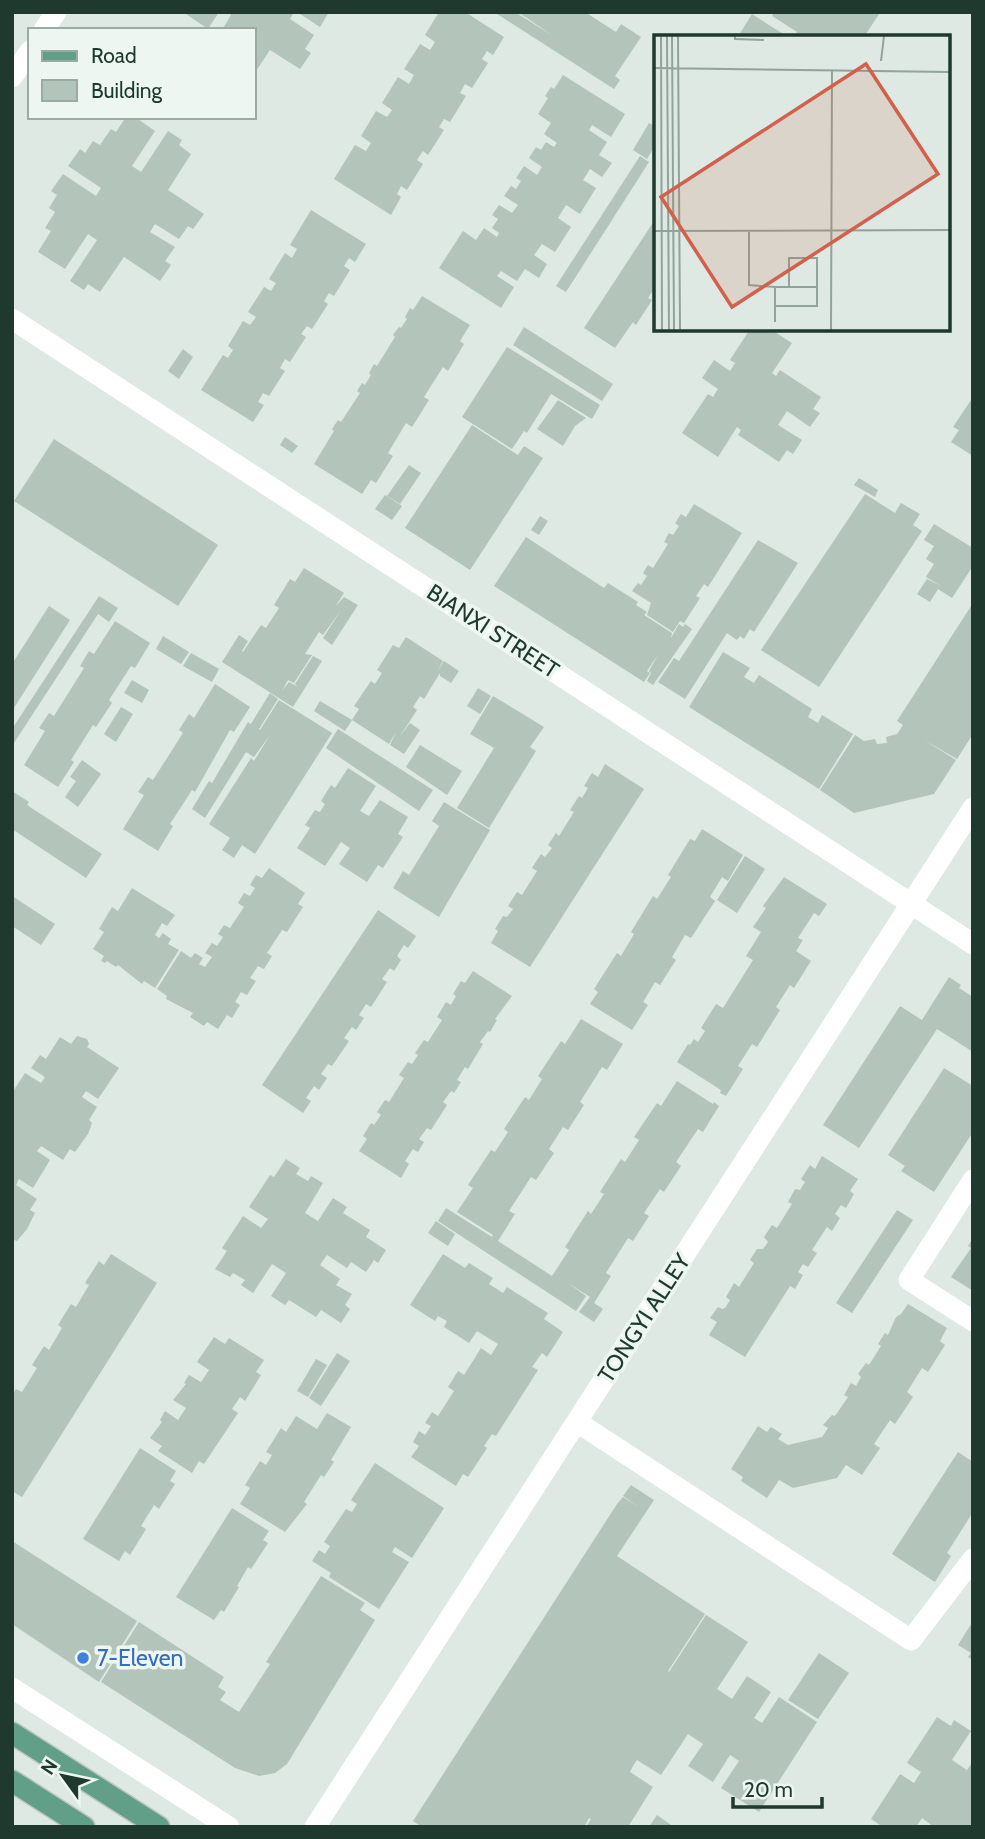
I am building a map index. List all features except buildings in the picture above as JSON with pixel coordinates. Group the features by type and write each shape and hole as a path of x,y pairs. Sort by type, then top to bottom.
{"main road":[{"path":"12,1733 159,1827"},
{"path":"12,1781 84,1827"}],"street":[{"path":"45,28 56,12"},
{"path":"12,78 28,54"},
{"name":"BIANXI STREET","path":"12,319 973,944"},
{"name":"TONGYI ALLEY","path":"315,1827 973,808"},
{"path":"973,1180 909,1280 973,1321"},
{"path":"577,1422 911,1640 973,1559"},
{"path":"12,1688 229,1827"}],"place":[{"name":"7-Eleven","path":"83,1658"}]}
